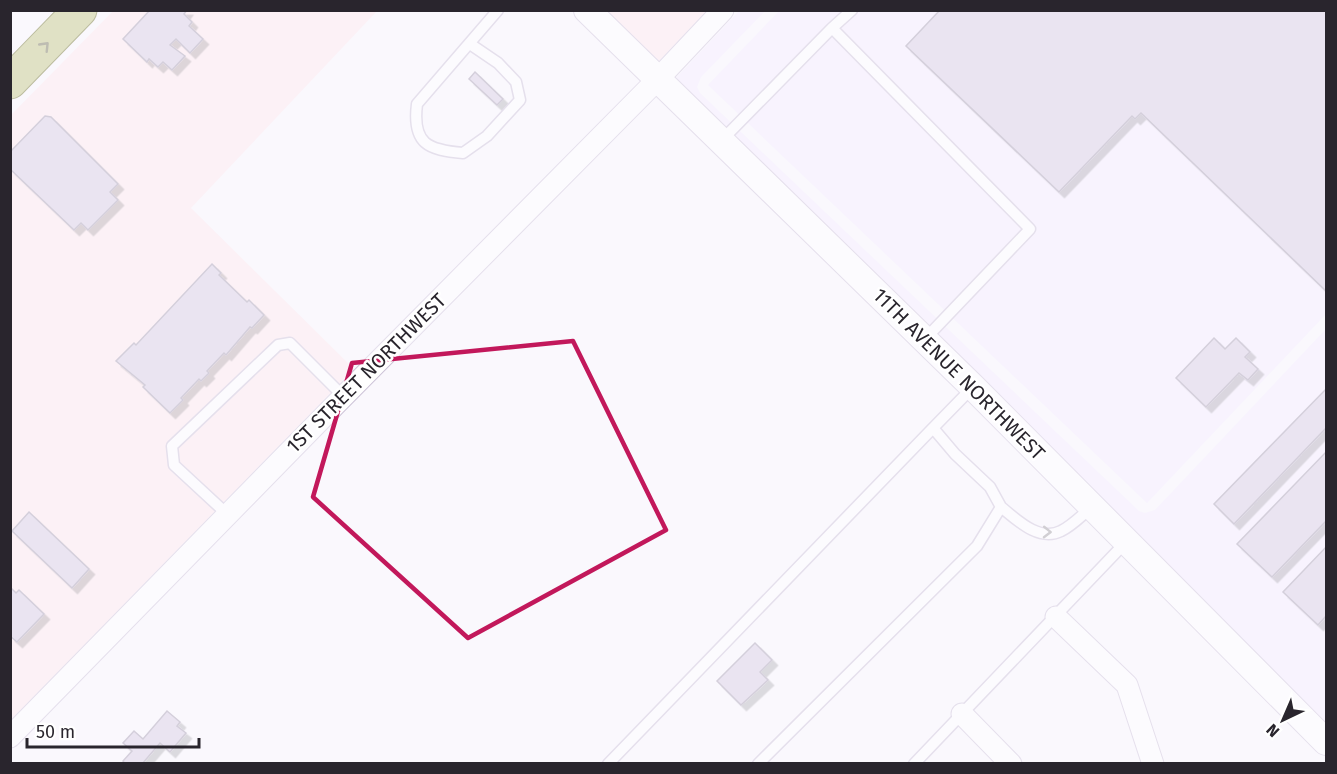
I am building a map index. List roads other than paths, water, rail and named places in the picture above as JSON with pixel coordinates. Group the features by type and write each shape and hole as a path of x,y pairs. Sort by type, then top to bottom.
{"main road":[{"path":"10,82 80,10"}],"street":[{"name":"11TH AVENUE NORTHWEST","path":"587,10 925,339 1326,742"},
{"name":"1ST STREET NORTHWEST","path":"10,737 343,396 658,79 723,10"},
{"path":"1056,616 1127,685 1153,764"},
{"path":"962,714 1011,764"}],"lane":[{"path":"470,44 498,63 516,82 520,100 487,136 463,153 437,151 420,139 415,120 417,104 498,10"},
{"path":"721,141 852,10"},
{"path":"832,28 1030,229 925,339"},
{"path":"228,515 174,465 172,446 278,345 290,343 343,396"},
{"path":"608,764 973,387"},
{"path":"933,428 955,454 990,487 1001,507 1041,534 1060,532 1092,507"},
{"path":"758,764 977,546 1001,507"},
{"path":"914,764 1126,542"}]}
